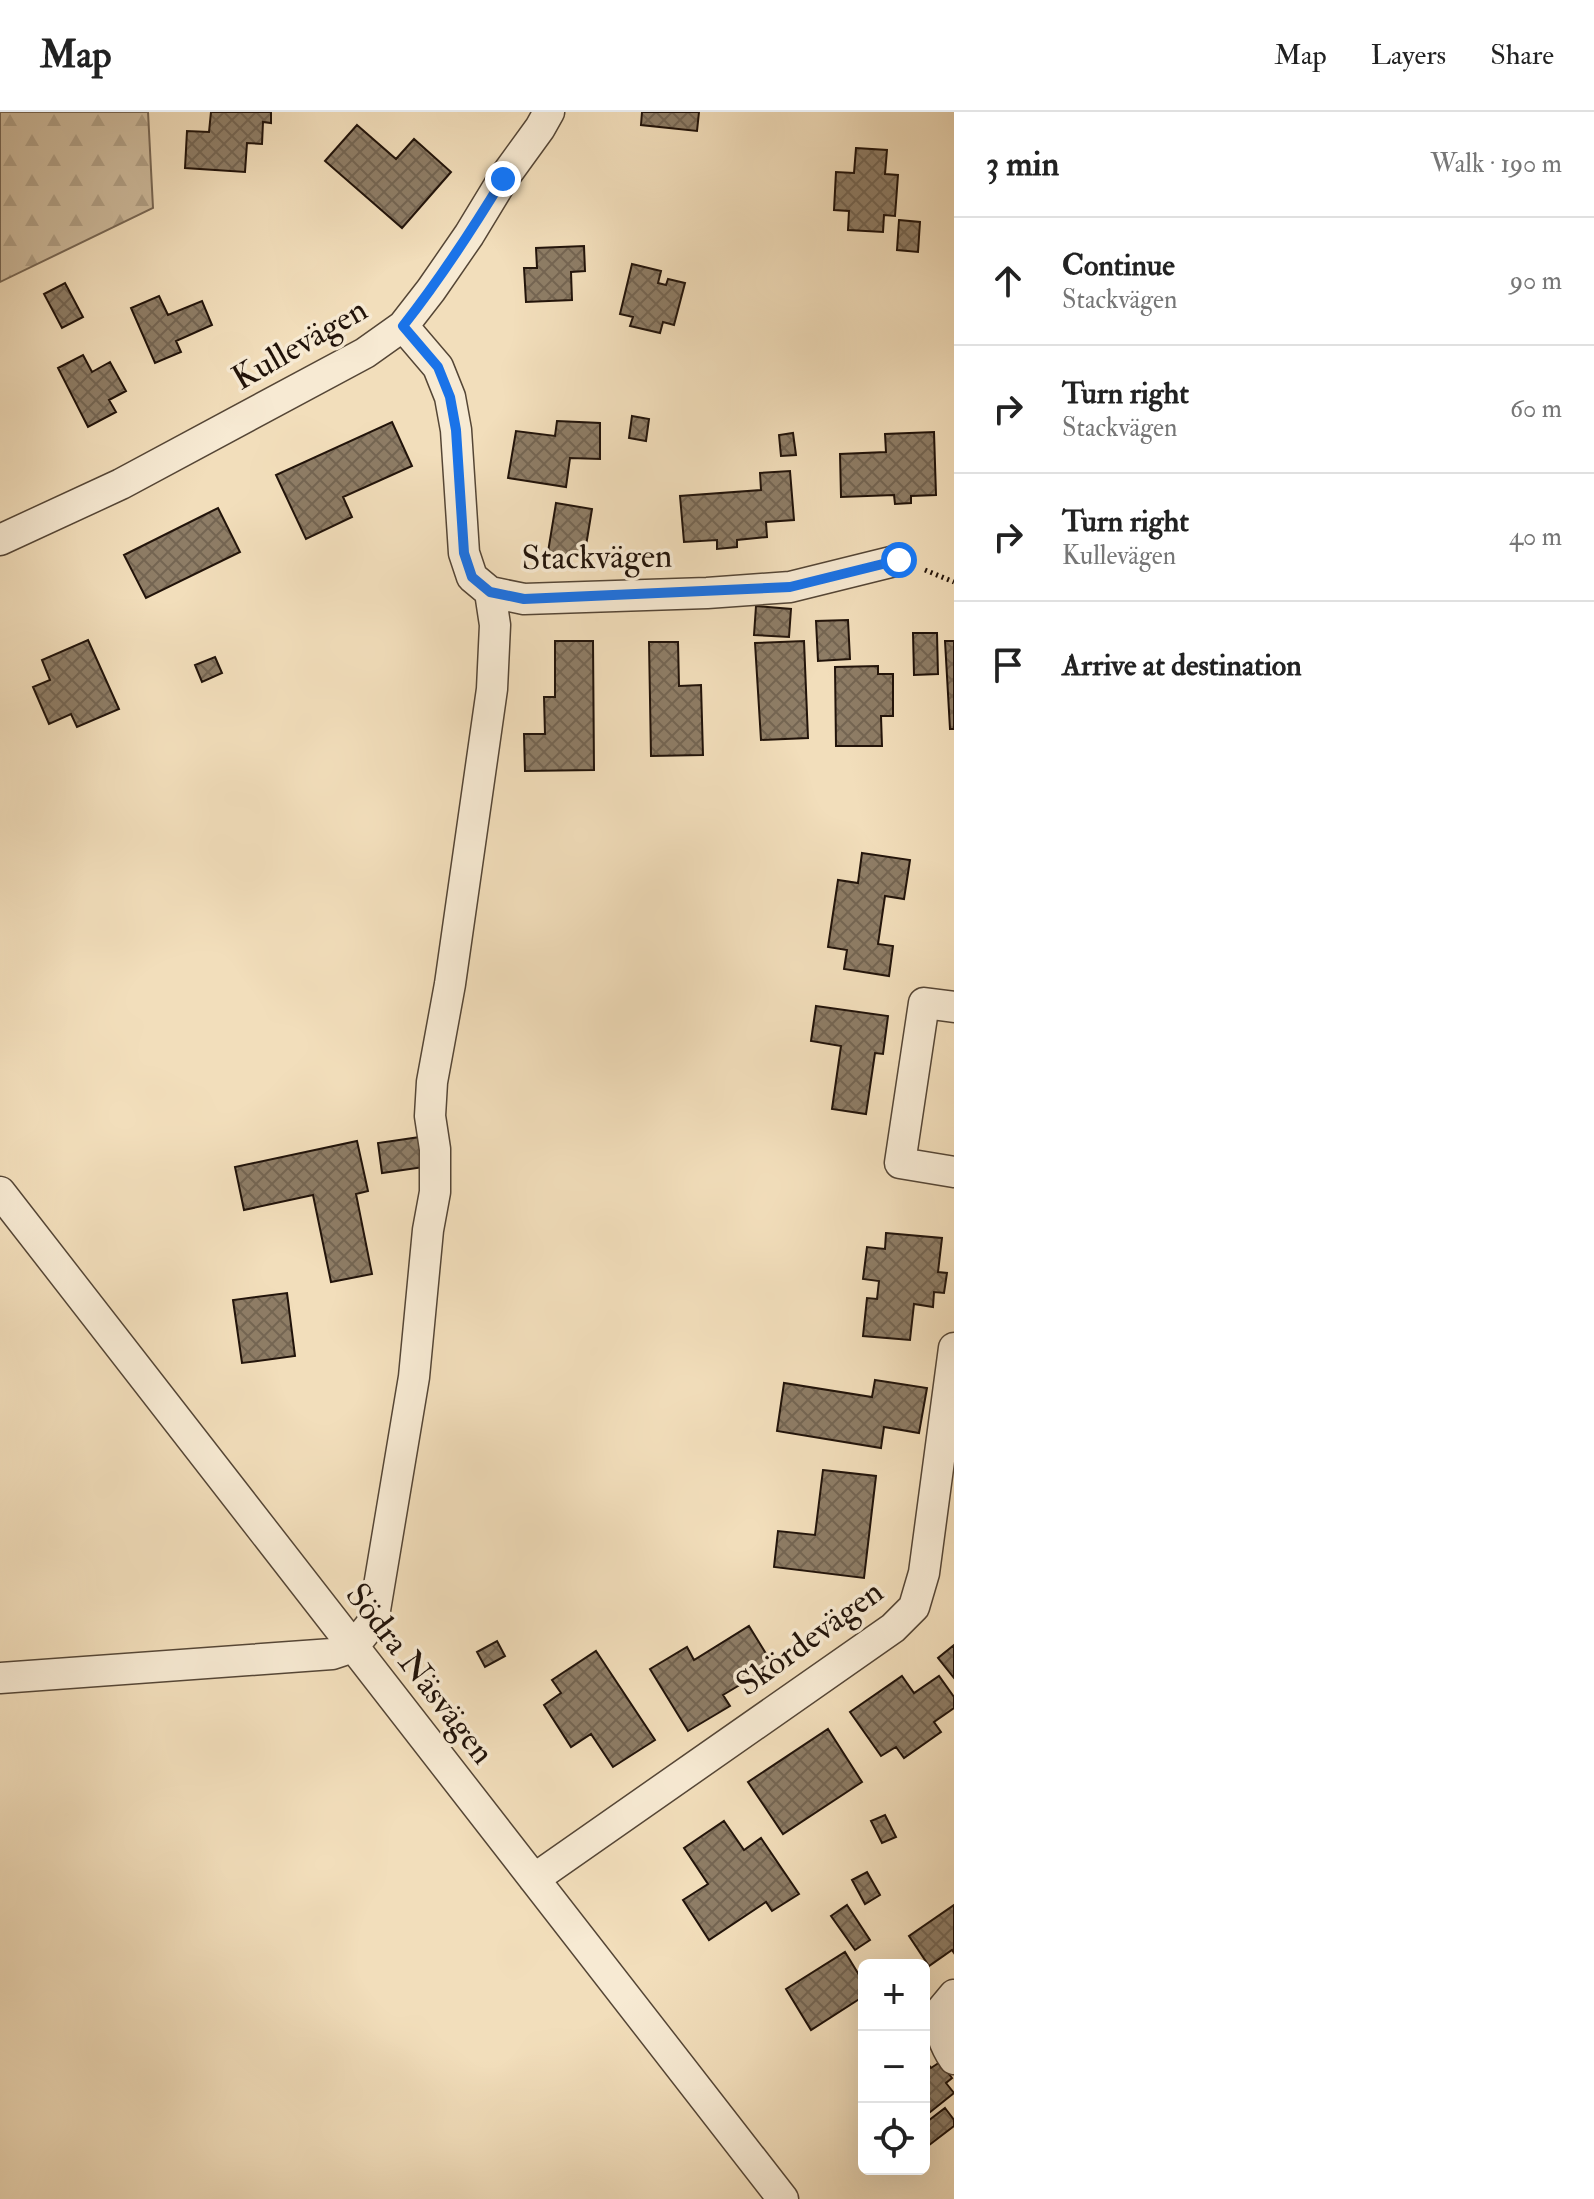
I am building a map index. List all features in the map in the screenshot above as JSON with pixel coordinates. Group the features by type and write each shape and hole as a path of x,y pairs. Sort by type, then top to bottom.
{"street":[{"name":"Kullevägen","path":"0,540 121,484 365,353 403,326 469,235 549,112"},
{"name":"Stackvägen","path":"403,326 438,367 450,397 456,430 464,553 472,577 490,592 524,599 790,587 899,560"},
{"path":"0,1678 332,1654 353,1647 373,1622 414,1377 428,1230 435,1192 435,1149 430,1116 432,1082 450,984 492,689 495,625 490,592"},
{"path":"954,1007 924,1003 900,1163 954,1172"},
{"name":"Södra Näsvägen","path":"0,1192 783,2199"},
{"name":"Skördevägen","path":"534,1879 893,1628 914,1607 924,1573 954,1348"},
{"path":"954,1995 939,2013 944,2044 954,2059"}],"green space":[{"path":"0,112 148,112 153,208 0,282"}],"building":[{"path":"211,112 271,112 271,123 263,122 262,144 247,143 245,172 185,168 187,131 209,132"},
{"path":"642,112 699,112 697,131 641,125"},
{"path":"357,125 396,159 414,139 451,172 402,228 325,161"},
{"path":"856,148 887,150 885,174 898,175 895,216 884,215 883,232 848,230 849,211 834,210 836,172 854,173"},
{"path":"899,220 920,222 918,252 897,250"},
{"path":"584,246 585,271 571,272 572,300 526,302 524,268 537,268 536,248"},
{"path":"632,264 661,271 658,283 666,285 668,279 685,283 674,325 663,322 660,333 630,326 633,317 620,314"},
{"path":"65,283 83,317 62,328 44,294"},
{"path":"159,296 168,315 202,301 212,325 176,341 181,352 155,363 131,308"},
{"path":"83,355 92,372 110,362 126,391 109,400 116,412 88,427 58,368"},
{"path":"632,416 649,419 646,441 629,438"},
{"path":"557,421 600,423 600,459 570,458 566,487 508,478 516,431 555,436"},
{"path":"392,422 412,466 343,497 352,517 306,539 276,475"},
{"path":"934,432 936,495 911,496 911,503 895,504 894,495 841,497 840,454 886,452 885,434"},
{"path":"793,433 796,455 781,456 779,435"},
{"path":"790,471 794,520 766,522 767,537 737,540 737,547 717,549 717,540 684,542 680,496 761,490 760,473"},
{"path":"556,503 592,509 584,558 548,552"},
{"path":"218,508 240,552 146,598 124,555"},
{"path":"756,606 791,609 789,637 754,635"},
{"path":"848,620 850,659 818,661 816,621"},
{"path":"913,633 937,633 938,674 914,675"},
{"path":"88,640 119,709 77,727 71,714 49,724 33,687 50,680 42,660"},
{"path":"555,641 593,641 594,770 525,771 524,734 545,734 544,697 555,697"},
{"path":"804,641 808,738 761,740 755,643"},
{"path":"945,641 954,641 954,729 950,729"},
{"path":"649,642 678,642 679,686 701,685 703,755 651,756"},
{"path":"215,657 222,673 202,682 195,665"},
{"path":"878,666 878,674 893,674 893,716 881,716 882,746 836,746 835,667"},
{"path":"862,853 910,860 904,899 885,896 878,944 893,946 889,976 844,969 847,950 828,947 838,880 858,883"},
{"path":"816,1006 888,1016 883,1054 875,1053 866,1114 832,1109 841,1046 811,1041"},
{"path":"427,1136 431,1166 382,1173 378,1143"},
{"path":"357,1141 368,1191 356,1194 372,1274 331,1282 313,1195 244,1210 235,1167"},
{"path":"886,1233 942,1238 938,1272 947,1273 944,1293 934,1292 933,1307 914,1304 910,1340 863,1336 867,1298 877,1299 879,1281 863,1279 867,1247 885,1249"},
{"path":"287,1293 295,1356 242,1363 233,1300"},
{"path":"875,1380 927,1388 919,1433 884,1427 881,1448 777,1431 784,1383 872,1397"},
{"path":"823,1470 876,1476 864,1578 774,1567 778,1531 815,1535"},
{"path":"749,1626 773,1665 723,1695 730,1706 688,1731 650,1669 687,1647 694,1660"},
{"path":"497,1641 505,1656 485,1667 477,1652"},
{"path":"954,1645 954,1678 938,1658"},
{"path":"596,1651 655,1740 613,1767 591,1734 571,1747 544,1705 561,1693 552,1680"},
{"path":"902,1676 914,1693 939,1676 954,1697 954,1708 934,1722 941,1732 904,1758 896,1747 881,1756 850,1712"},
{"path":"828,1729 862,1782 783,1834 748,1782"},
{"path":"885,1815 896,1837 882,1843 871,1821"},
{"path":"724,1821 744,1850 761,1838 799,1894 772,1911 766,1902 709,1940 683,1900 708,1884 684,1848"},
{"path":"867,1872 880,1895 865,1904 852,1880"},
{"path":"847,1905 870,1940 855,1950 831,1916"},
{"path":"954,1905 954,1953 952,1950 930,1965 930,1959 924,1959 909,1936"},
{"path":"845,1952 858,1973 858,2000 811,2030 786,1989"},
{"path":"940,2062 952,2078 946,2083 954,2093 930,2112 930,2067"},
{"path":"945,2108 954,2120 954,2126 930,2144 930,2119"}],"route":[{"path":"503,179 469,235 403,326 438,367 450,397 456,430 464,553 472,577 490,592 524,599 707,593 790,587 899,560"}]}
